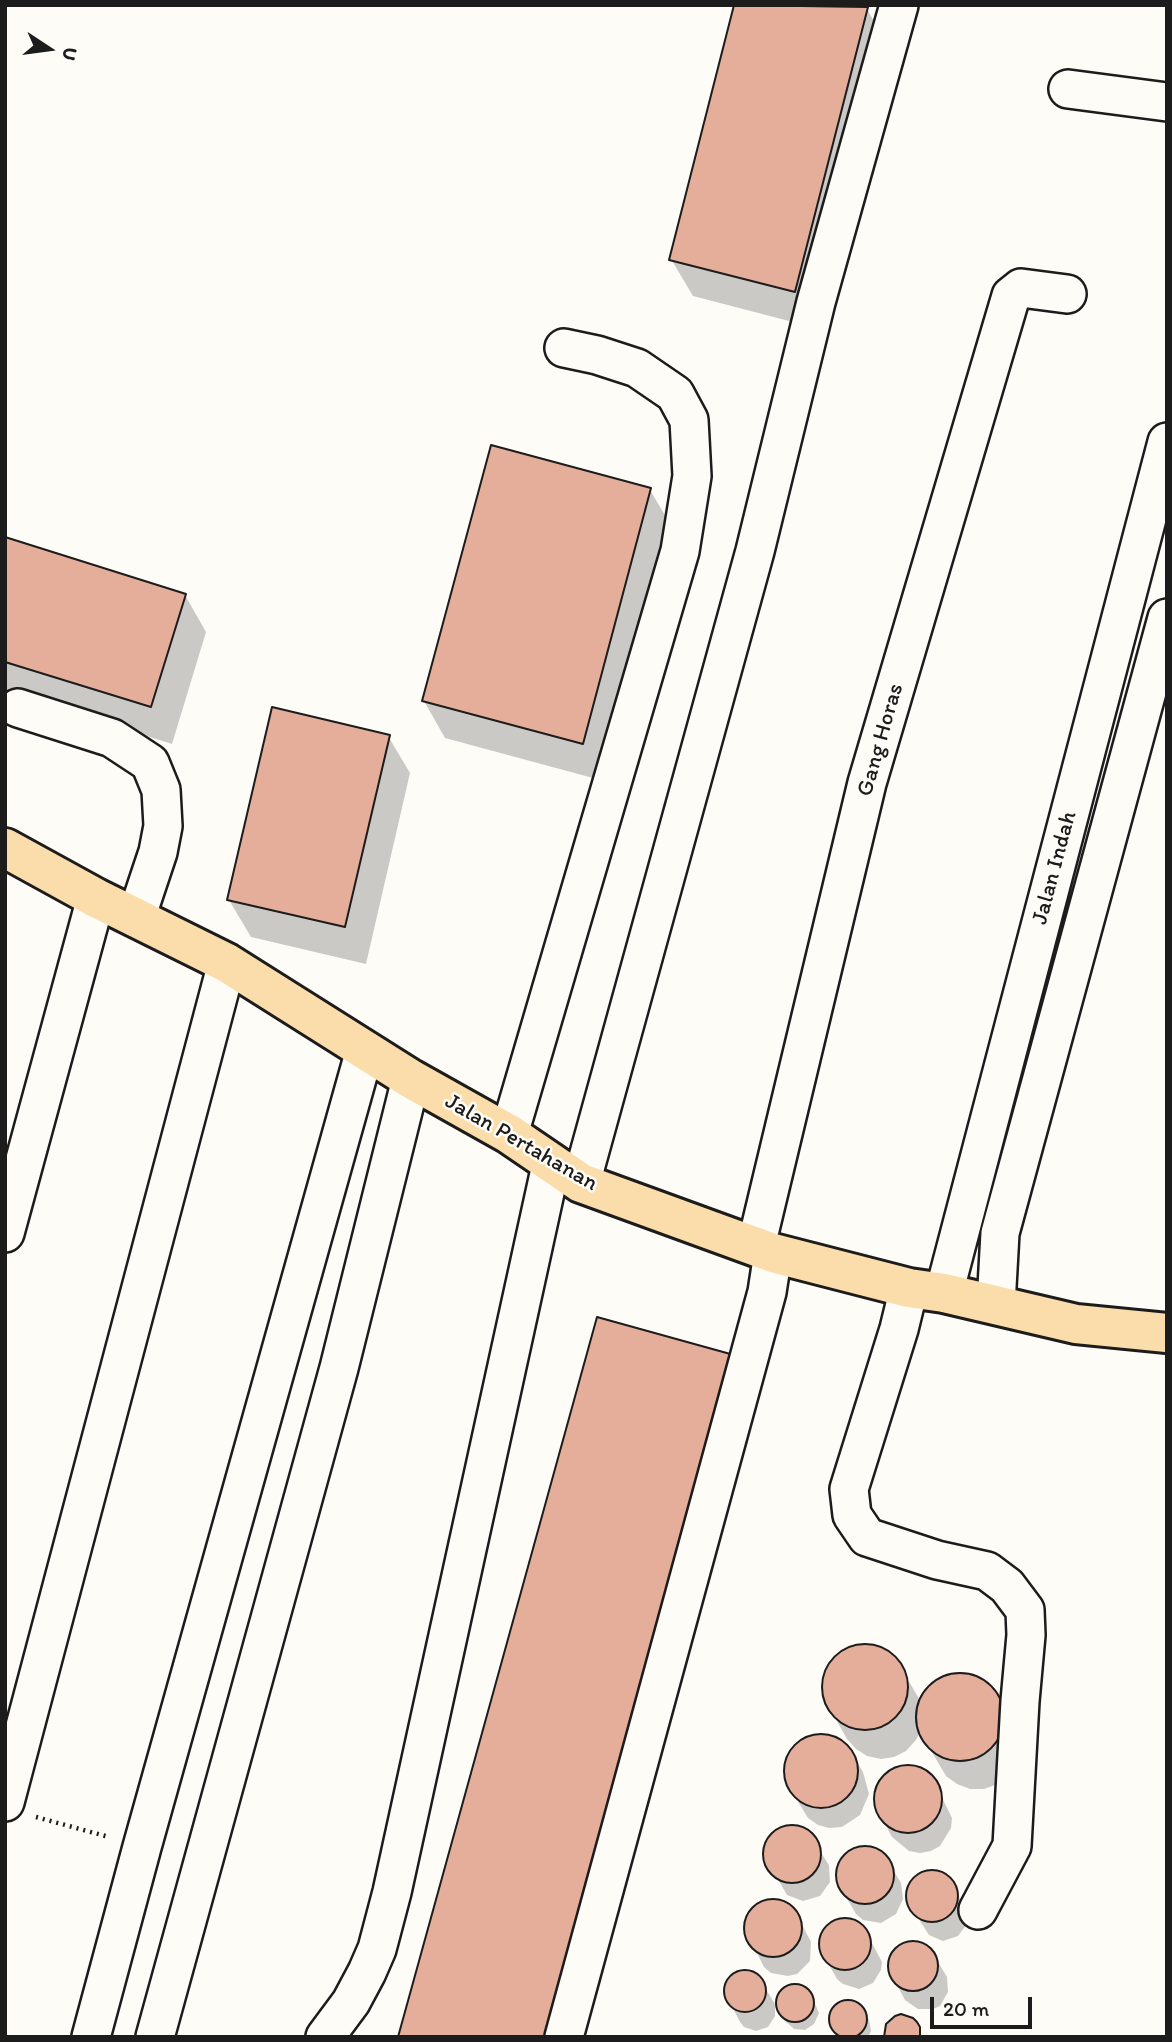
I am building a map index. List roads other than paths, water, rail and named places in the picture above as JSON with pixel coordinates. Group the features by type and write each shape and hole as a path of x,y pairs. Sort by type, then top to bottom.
{"main road":[{"name":"Jalan Pertahanan","path":"5,848 96,898 227,963 411,1079 509,1134 566,1174 765,1250 926,1291 1076,1325 1167,1334"}],"street":[{"path":"325,2037 351,2001 377,1949 566,1174 755,551 816,302 899,5"},
{"path":"1068,89 1167,102"},
{"name":"Gang Horas","path":"564,2037 764,1305 765,1250 867,783 1011,296 1021,288 1067,294"},
{"path":"509,1134 680,551 692,476 689,420 675,394 637,368 564,348"},
{"name":"Jalan Indah","path":"978,1910 1012,1846 1026,1635 1025,1610 1007,1586 987,1571 937,1560 867,1537 852,1515 849,1489 899,1329 926,1291 1167,442"},
{"path":"996,1305 999,1233 1167,618"},
{"path":"18,708 112,738 150,763 161,790 163,826 158,852 136,918"},
{"path":"5,1233 96,898"},
{"path":"18,1809 227,963"},
{"path":"91,2037 365,1049"},
{"path":"155,2037 338,1368 411,1079"}]}
